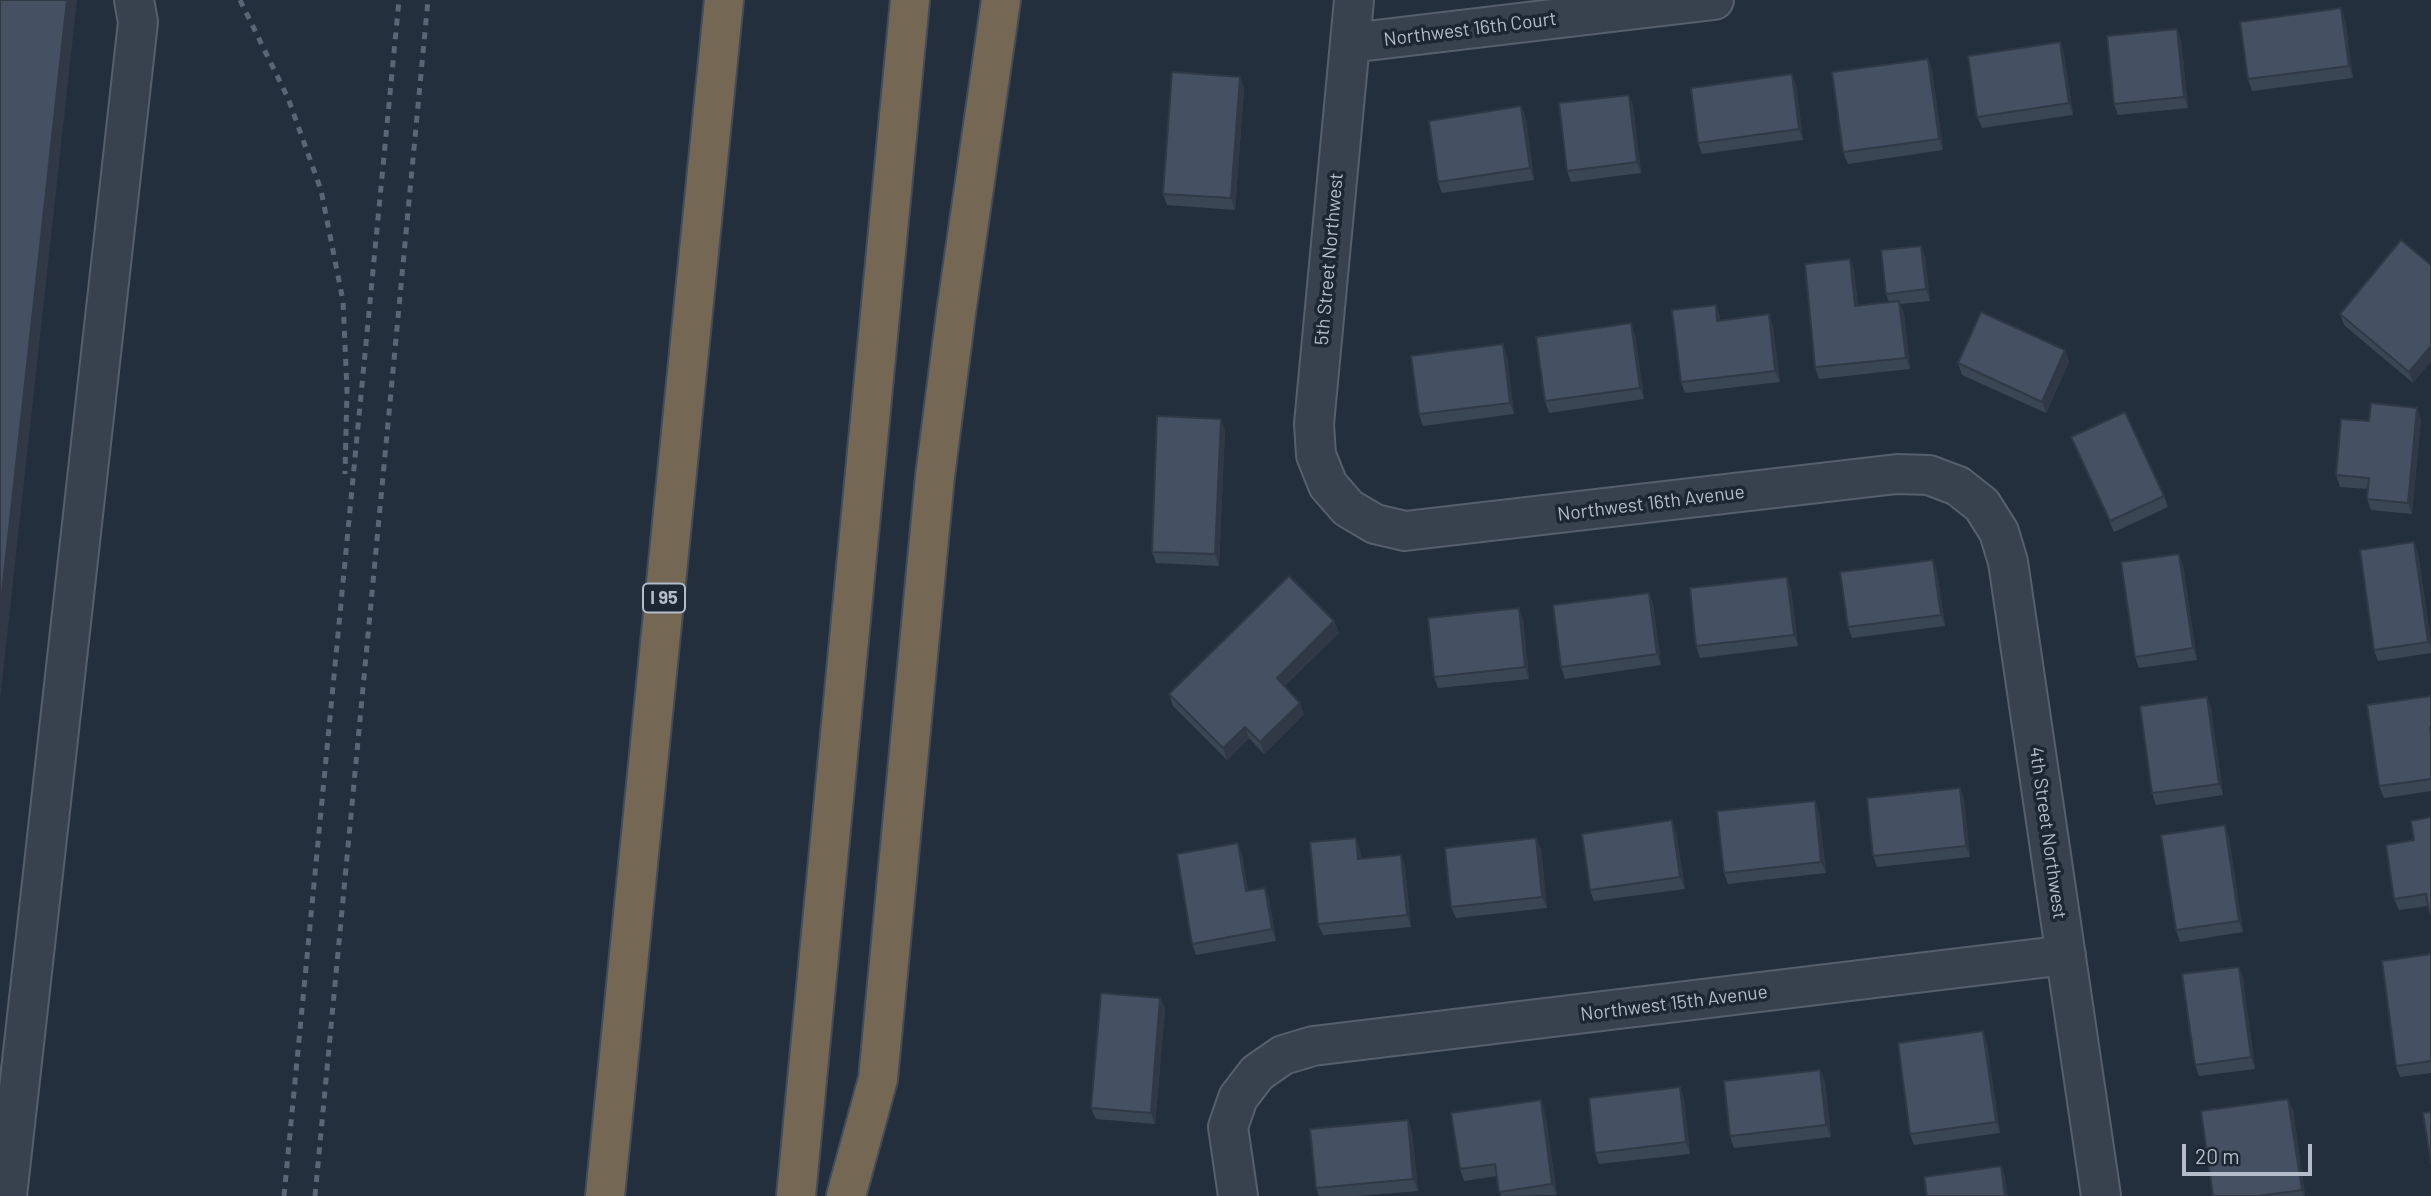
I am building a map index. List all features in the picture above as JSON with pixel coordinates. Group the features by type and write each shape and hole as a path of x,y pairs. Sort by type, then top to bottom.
{"highway":[{"name":"I 95","path":"605,1196 724,0"},
{"path":"796,1196 910,0"},
{"path":"846,1196 878,1079 935,476 1002,0"}],"street":[{"path":"7,1196 138,22 134,0"},
{"name":"5th Street Northwest","path":"1348,508 1328,485 1315,455 1314,424 1354,0"},
{"name":"Northwest 16th Court","path":"1350,43 1714,0"},
{"name":"Northwest 16th Avenue","path":"1348,508 1375,524 1405,531 1897,474 1929,475 1958,486"},
{"name":"4th Street Northwest","path":"1958,486 1982,505 1999,532 2008,562 2101,1196"},
{"name":"Northwest 15th Avenue","path":"1238,1196 1228,1127 1238,1098 1257,1073 1283,1055 1313,1046 2066,955"}],"building":[{"path":"0,0 67,0 0,611"},
{"path":"2341,8 2349,66 2248,79 2240,22"},
{"path":"2177,29 2184,97 2114,104 2107,36"},
{"path":"2060,42 2069,103 1977,117 1968,56"},
{"path":"1928,59 1939,139 1843,152 1832,72"},
{"path":"1172,72 1240,77 1231,198 1163,194"},
{"path":"1792,74 1799,129 1698,143 1691,88"},
{"path":"1629,95 1637,162 1567,171 1559,103"},
{"path":"1521,106 1530,168 1438,182 1429,121"},
{"path":"2401,240 2431,265 2431,346 2409,372 2340,314"},
{"path":"1921,246 1926,289 1886,294 1881,250"},
{"path":"1850,259 1855,306 1899,301 1906,358 1815,367 1805,264"},
{"path":"1716,305 1717,321 1769,314 1775,371 1681,382 1672,310"},
{"path":"1981,312 2065,350 2042,402 1958,363"},
{"path":"1631,323 1640,388 1545,401 1536,337"},
{"path":"1503,344 1510,403 1419,414 1411,356"},
{"path":"2371,403 2417,408 2408,503 2367,499 2369,478 2336,475 2341,419 2369,421"},
{"path":"2125,412 2164,496 2110,521 2071,437"},
{"path":"1157,416 1221,419 1215,554 1152,552"},
{"path":"2414,542 2428,642 2374,650 2360,550"},
{"path":"2179,554 2193,648 2135,657 2121,562"},
{"path":"1933,560 1941,615 1848,627 1840,572"},
{"path":"1289,576 1334,621 1277,678 1300,703 1260,742 1245,727 1223,748 1169,694"},
{"path":"1787,577 1794,635 1696,646 1690,588"},
{"path":"1649,593 1657,654 1561,667 1553,605"},
{"path":"1519,608 1525,667 1434,677 1428,618"},
{"path":"2431,696 2431,779 2379,786 2367,705"},
{"path":"2207,697 2219,784 2152,793 2140,706"},
{"path":"1960,788 1966,846 1873,856 1867,798"},
{"path":"1815,801 1821,862 1724,873 1717,811"},
{"path":"2431,817 2429,911 2426,894 2394,899 2386,845 2414,840 2411,821"},
{"path":"1672,820 1680,877 1590,890 1582,834"},
{"path":"2225,825 2239,921 2176,930 2161,835"},
{"path":"1356,838 1358,859 1401,855 1407,915 1318,924 1310,842"},
{"path":"1536,838 1542,897 1451,907 1445,848"},
{"path":"1238,843 1246,891 1265,888 1272,929 1192,944 1177,854"},
{"path":"2431,954 2431,1061 2396,1066 2382,961"},
{"path":"2239,967 2251,1057 2195,1065 2182,974"},
{"path":"1101,993 1160,998 1151,1113 1091,1108"},
{"path":"1983,1031 1996,1122 1910,1134 1898,1043"},
{"path":"1820,1070 1826,1125 1730,1136 1724,1081"},
{"path":"1680,1087 1686,1142 1595,1153 1589,1098"},
{"path":"2288,1099 2302,1190 2258,1196 2213,1196 2201,1111"},
{"path":"1541,1100 1552,1184 1499,1192 1495,1164 1460,1169 1451,1113"},
{"path":"2431,1112 2431,1163 2423,1113"},
{"path":"1408,1120 1413,1179 1316,1188 1310,1129"},
{"path":"2001,1166 2005,1196 1927,1196 1924,1177"}],"railway":[{"path":"240,0 288,98 321,190 343,301 347,390 345,474"},
{"path":"284,1196 399,0"},
{"path":"315,1196 428,0"}]}
